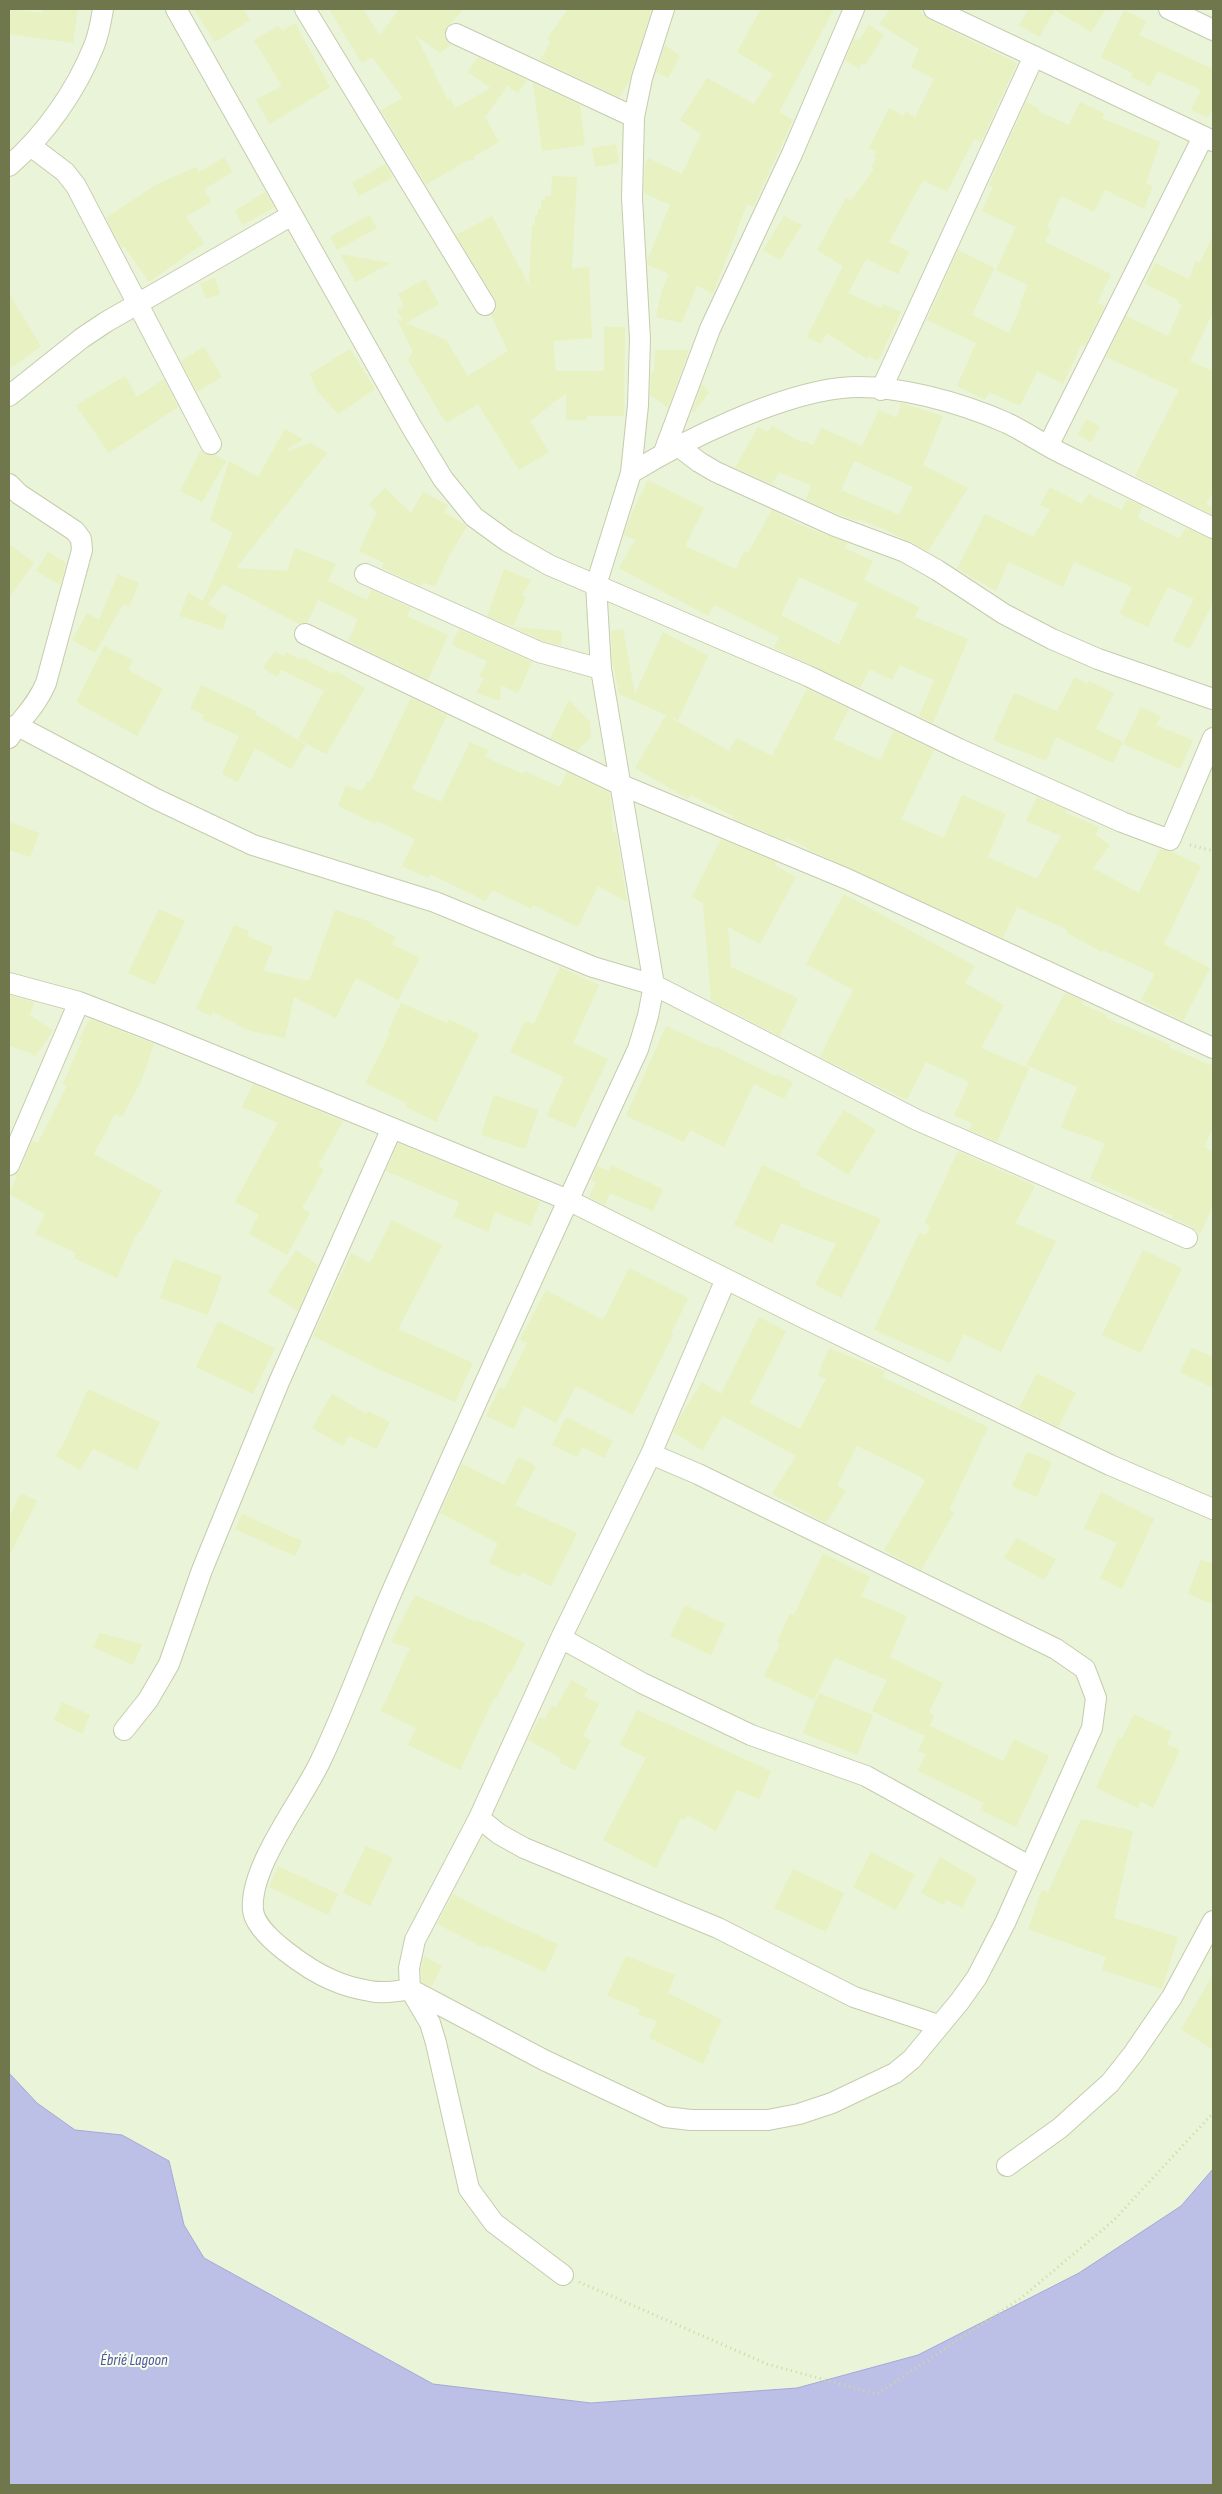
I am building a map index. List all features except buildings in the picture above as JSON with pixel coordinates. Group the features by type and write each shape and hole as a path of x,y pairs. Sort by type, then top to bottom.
{"street":[{"path":"9,166 32,146 67,98 95,45 104,9"},
{"path":"176,9 359,337 443,479 474,517 507,541 549,565 675,617 799,672 959,749 1096,811 1170,840 1213,738"},
{"path":"305,9 485,304"},
{"path":"651,1454 698,1474 1056,1650 1085,1669 1096,1698 1092,1728 1005,1923 977,1977 960,2001 912,2058 895,2073 832,2103 799,2114 768,2120 691,2120 666,2117 544,2060 410,1989 389,1992 370,1991 332,1981 303,1964 263,1930 253,1915 252,1894 264,1863 320,1763 393,1590 638,1049 648,1016 654,985 601,669 596,586 631,472 638,404 640,339 632,198 634,117 642,78 664,9"},
{"path":"671,449 710,329 792,154 854,9"},
{"path":"934,9 1208,139 1048,446"},
{"path":"1169,9 1213,30"},
{"path":"456,34 634,117"},
{"path":"882,390 1034,56"},
{"path":"32,146 64,172 76,186 139,303 211,444"},
{"path":"9,396 82,338 292,215"},
{"path":"631,472 671,449 758,411 809,393 843,388 882,390 930,397 972,409 1009,424 1048,446 1213,528"},
{"path":"671,449 716,472 835,526 905,552 1004,614 1052,639 1098,659 1213,699"},
{"path":"9,484 20,494 75,531 81,539 82,550 46,683 39,700 13,732 253,846 435,902 593,967 654,985 917,1120 1187,1238"},
{"path":"365,574 539,652 601,669"},
{"path":"305,634 619,784 847,879 1213,1048"},
{"path":"9,983 79,1002 568,1200 726,1280 1110,1465 1213,1509"},
{"path":"9,1165 79,1002"},
{"path":"124,1730 148,1700 169,1664 202,1570 275,1391 392,1128"},
{"path":"563,2275 494,2223 469,2189 436,2043 430,2023 410,1989 409,1968 415,1940 479,1818 562,1638 651,1454 726,1280"},
{"path":"562,1638 642,1683 751,1736 866,1776 1029,1866"},
{"path":"479,1818 499,1834 524,1848 718,1928 854,1998 938,2025"},
{"path":"1007,2166 1060,2128 1110,2083 1133,2054 1172,1997 1213,1921"}],"path":[{"path":"1170,840 1213,850"},
{"path":"563,2275 767,2364 877,2394 1028,2292 1113,2221 1213,2113"}],"shaded area":[{"path":"9,9 1213,9 1213,2169 1181,2206 1079,2273 918,2355 797,2388 591,2403 433,2384 204,2258 184,2225 169,2161 122,2135 75,2130 37,2103 9,2073"}],"water":[{"name":"Ébrié Lagoon","path":"9,2073 37,2103 75,2130 122,2135 169,2161 184,2225 204,2258 433,2384 591,2403 797,2388 918,2355 1079,2273 1181,2206 1213,2169 1213,2485 9,2485"}]}
